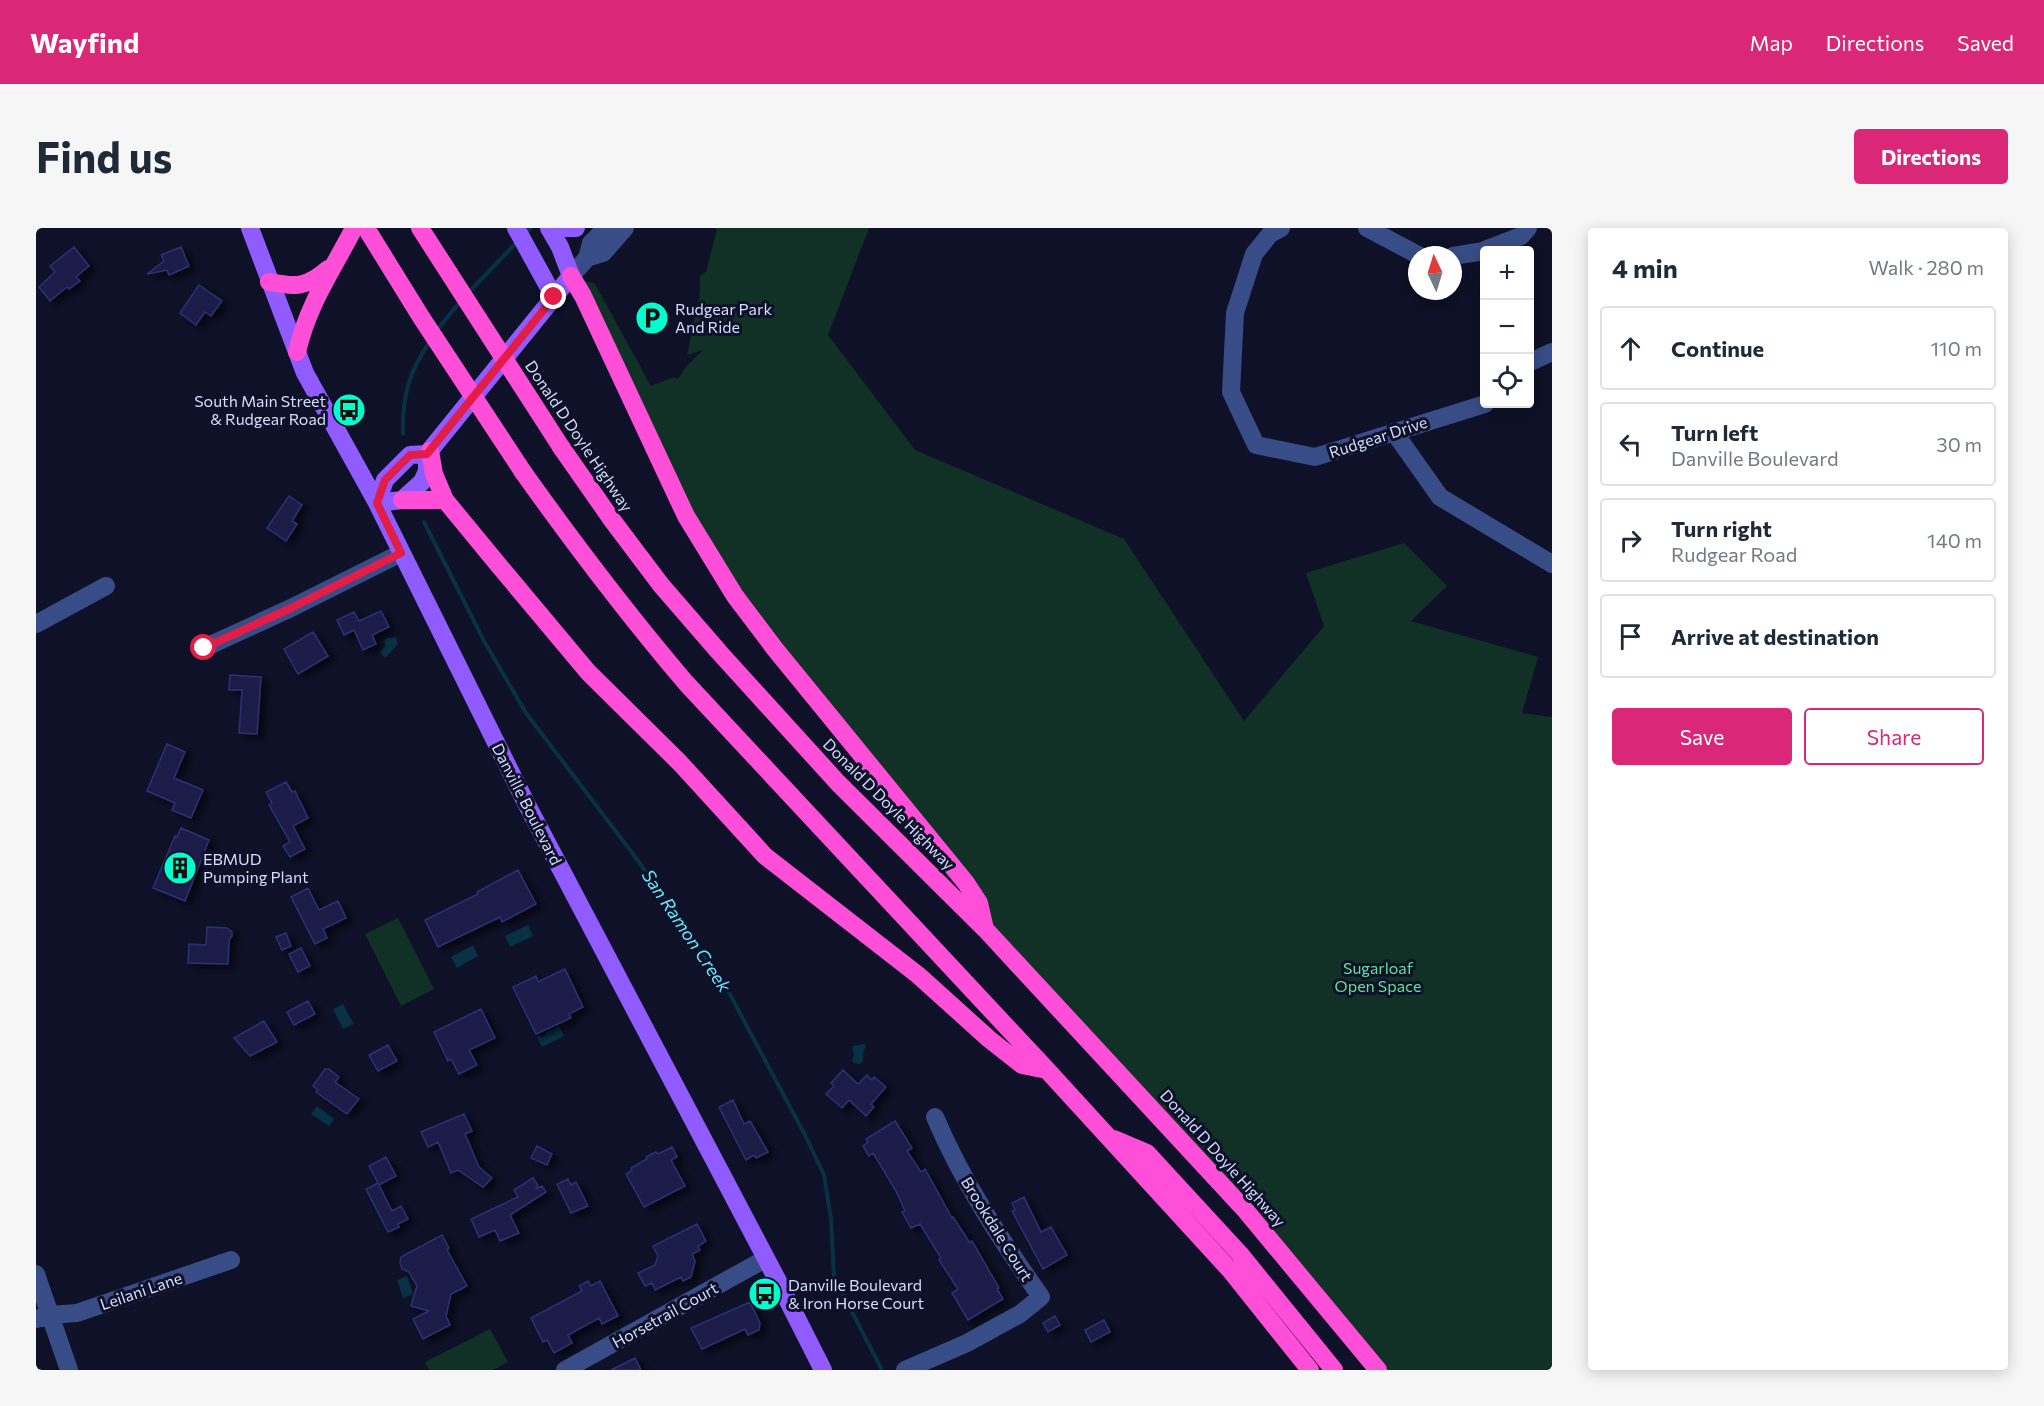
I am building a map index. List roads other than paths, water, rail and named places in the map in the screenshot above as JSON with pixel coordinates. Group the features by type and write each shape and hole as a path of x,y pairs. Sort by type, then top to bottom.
{"highway":[{"path":"297,352 307,315 354,228"},
{"path":"366,228 523,472 629,616 686,683 1230,1270 1310,1370"},
{"name":"Donald D Doyle Highway","path":"420,228 561,447 661,585 838,783 985,929 1246,1211 1378,1370"},
{"path":"269,282 291,286 303,285 314,281 336,262"},
{"path":"571,276 583,296 686,516 710,557 735,596 775,649 966,883 979,903 985,929"},
{"path":"428,453 445,500 588,672 680,763 765,856 918,975 989,1039 1022,1065 1047,1070"},
{"path":"402,500 445,500"},
{"path":"1109,1137 1147,1153 1240,1254 1334,1370"}],"main road":[{"name":"Danville Boulevard","path":"250,228 305,373 377,503 536,824 823,1370"},
{"path":"516,228 554,297"},
{"path":"428,453 410,455 385,480 377,503 402,500 422,483 427,471 428,453 571,276 550,228 576,228"}],"street":[{"path":"571,276 587,258 591,243 606,228"},
{"path":"587,258 603,253 625,228"},
{"name":"Rudgear Drive","path":"1281,228 1270,234 1254,254 1235,313 1231,392 1256,445 1315,458 1480,406"},
{"path":"1367,228 1408,250"},
{"path":"1497,246 1521,236 1528,228"},
{"path":"1462,255 1480,252"},
{"path":"1534,360 1552,352"},
{"path":"1394,432 1440,497 1552,564"},
{"path":"204,648 401,553"},
{"path":"36,624 106,586"},
{"name":"Brookdale Court","path":"908,1368 967,1343 1020,1314 1041,1297 1005,1246 949,1150 935,1117"},
{"name":"Horsetrail Court","path":"566,1370 765,1259"},
{"name":"Leilani Lane","path":"43,1317 77,1313 231,1260"},
{"path":"36,1274 43,1317 69,1370"}],"water":[{"path":"396,637 398,644 385,658 380,652 385,646 385,639"},
{"path":"528,925 533,936 510,947 505,936"},
{"path":"473,945 478,956 457,968 451,957"},
{"path":"343,1004 354,1024 343,1029 333,1009"},
{"path":"559,1026 564,1036 542,1047 537,1037 541,1038 546,1035 545,1033"},
{"path":"865,1044 863,1061 860,1064 854,1063 852,1046"},
{"path":"317,1106 334,1119 329,1126 311,1114"},
{"path":"407,1276 413,1294 403,1298 397,1280"}],"waterway":[{"name":"San Ramon Creek","path":"525,234 531,228"},
{"name":"San Ramon Creek","path":"469,292 518,241"},
{"name":"San Ramon Creek","path":"436,331 460,302"},
{"name":"San Ramon Creek","path":"403,434 408,384 417,362 431,340"},
{"name":"San Ramon Creek","path":"424,522 484,641 526,713 636,858 726,987 824,1175 831,1219 834,1277 882,1370"}],"place":[{"name":"Rudgear Park And Ride","path":"652,318"},
{"name":"South Main Street & Rudgear Road","path":"349,410"},
{"name":"EBMUD Pumping Plant","path":"180,868"},
{"name":"Danville Boulevard & Iron Horse Court","path":"765,1294"}],"park label":[{"name":"Sugarloaf Open Space","path":"1378,977"}]}
